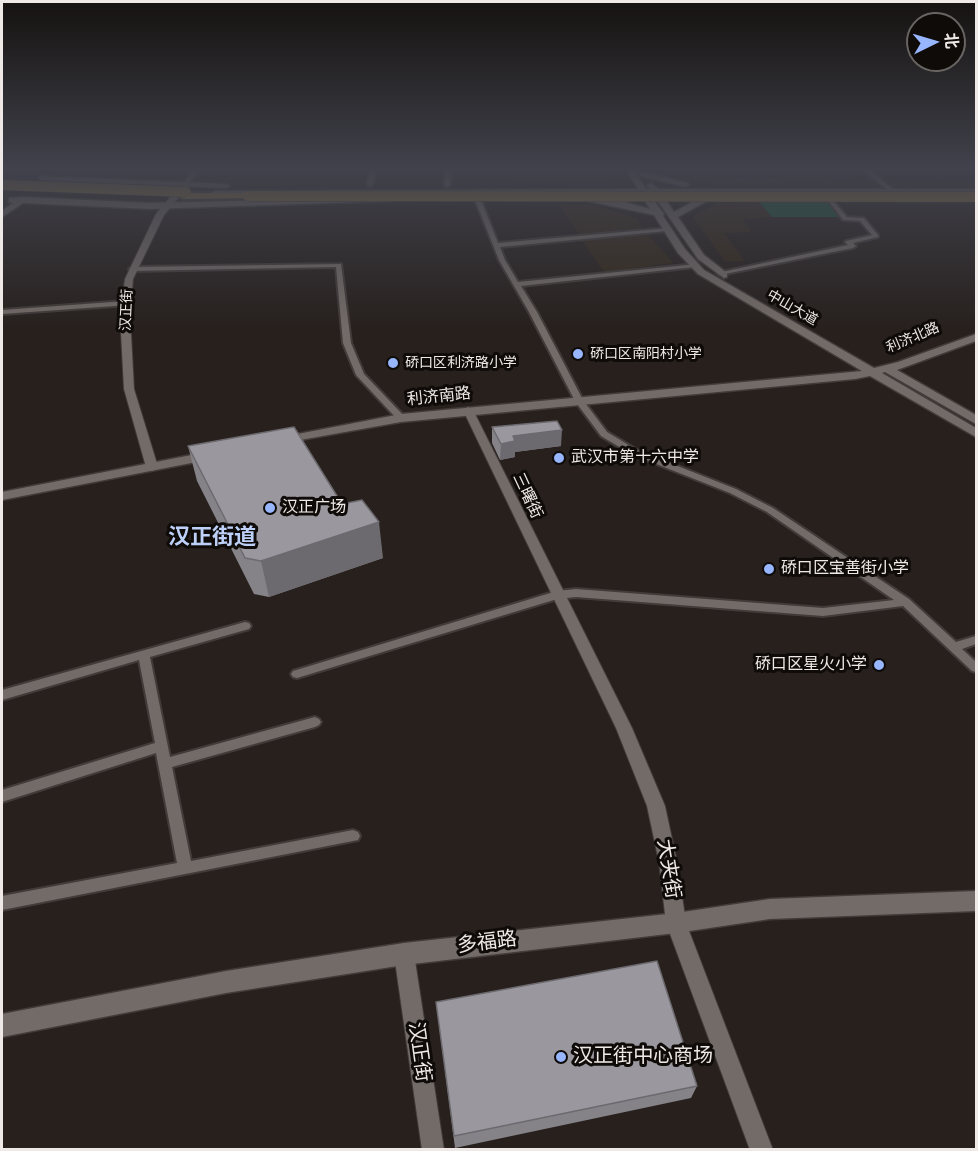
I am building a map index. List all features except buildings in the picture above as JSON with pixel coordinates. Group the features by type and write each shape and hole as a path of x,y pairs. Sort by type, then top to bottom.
{"main road":[{"name":"中山大道","path":"665,224 681,251 695,265 726,287 976,420"},
{"name":"中山大道","path":"679,224 701,257 720,273 879,369 976,434"},
{"name":"利济北路","path":"879,369 891,360 976,328"},
{"name":"利济北路","path":"879,369 902,365 976,337"},
{"name":"利济南路","path":"267,444 401,418 468,410 843,378 879,369"},
{"path":"2,496 221,453"},
{"name":"多福路","path":"2,1026 226,982 404,954 676,923 770,909 976,901"}],"street":[{"name":"汉正街","path":"152,467 129,389 125,354 129,279 155,224"},
{"path":"488,224 579,401 604,434 634,452 733,491 770,510 905,602 976,668"},
{"path":"720,273 853,246 848,242 876,236 866,224"},
{"path":"497,245 667,229"},
{"path":"132,269 339,265 346,343 360,375 401,418"},
{"path":"517,284 695,265"},
{"path":"2,312 126,303"},
{"name":"三曙街","path":"468,410 557,595"},
{"path":"297,674 557,595 603,594 823,612 905,602"},
{"name":"大夹街","path":"557,595 624,728 656,806 668,862 676,923 762,1149"},
{"path":"2,695 245,626"},
{"path":"954,647 976,640"},
{"path":"144,655 185,868"},
{"path":"165,764 315,722"},
{"path":"2,796 162,746"},
{"path":"2,903 353,836"},
{"name":"汉正街","path":"404,954 433,1149"}],"shaded area":[{"path":"572,224 640,224 643,229 580,235"},
{"path":"698,224 746,224 752,232 724,233 744,261 725,261"},
{"path":"647,233 673,263 604,272 581,239"}],"place":[{"name":"硚口区南阳村小学","path":"578,354"},
{"name":"硚口区利济路小学","path":"393,363"},
{"name":"武汉市第十六中学","path":"559,458"},
{"name":"汉正广场","path":"270,508"},
{"name":"硚口区宝善街小学","path":"769,569"},
{"name":"硚口区星火小学","path":"879,665"},
{"name":"汉正街中心商场","path":"561,1057"}],"district":[{"name":"汉正街道","path":"212,538"}]}
